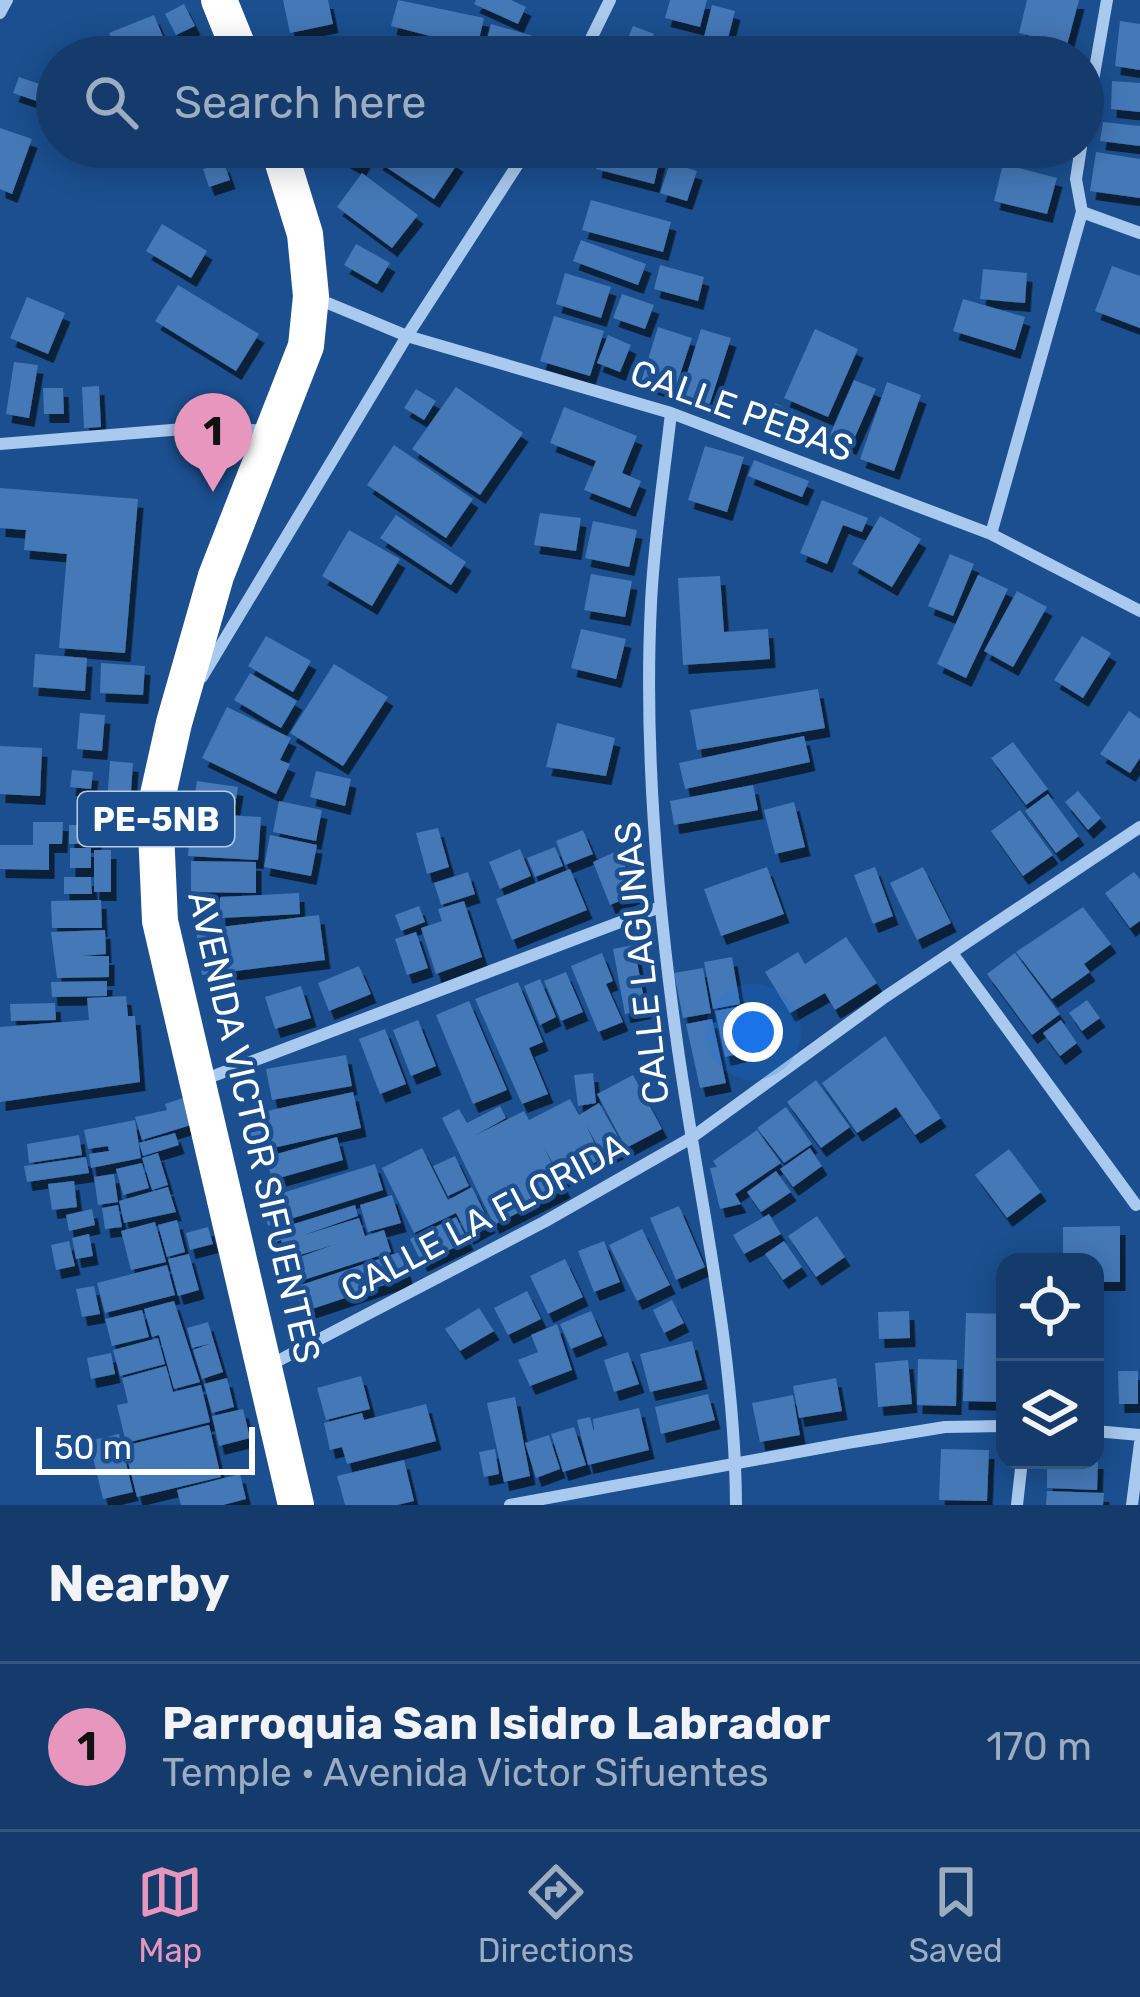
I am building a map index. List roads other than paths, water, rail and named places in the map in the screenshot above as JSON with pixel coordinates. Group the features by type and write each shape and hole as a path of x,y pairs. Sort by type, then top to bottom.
{"highway":[{"path":"219,0 234,36"},
{"name":"AVENIDA VICTOR SIFUENTES","path":"285,168 305,234 311,296 306,346 217,575 155,808 158,900 296,1505"}],"street":[{"path":"0,13 7,0"},
{"path":"592,36 610,0"},
{"path":"1101,36 1107,0"},
{"path":"174,723 407,336 515,168"},
{"path":"991,534 1082,212 1078,168"},
{"path":"1082,212 1140,232"},
{"name":"CALLE PEBAS","path":"311,296 407,336 671,413 991,534 1140,611"},
{"name":"CALLE LAGUNAS","path":"671,413 651,600 649,709 660,908 691,1138 713,1247 736,1464 736,1505"},
{"path":"0,444 208,427 273,432"},
{"name":"CALLE LA FLORIDA","path":"266,1366 544,1222 691,1138 1140,827"},
{"path":"199,1081 660,908"},
{"path":"952,953 1136,1205"},
{"path":"511,1505 945,1427 996,1426"},
{"path":"1104,1433 1140,1439 1132,1505"},
{"path":"1017,1505 1021,1469"}],"place":[{"name":"Parroquia San Isidro Labrador","path":"213,492"}]}
